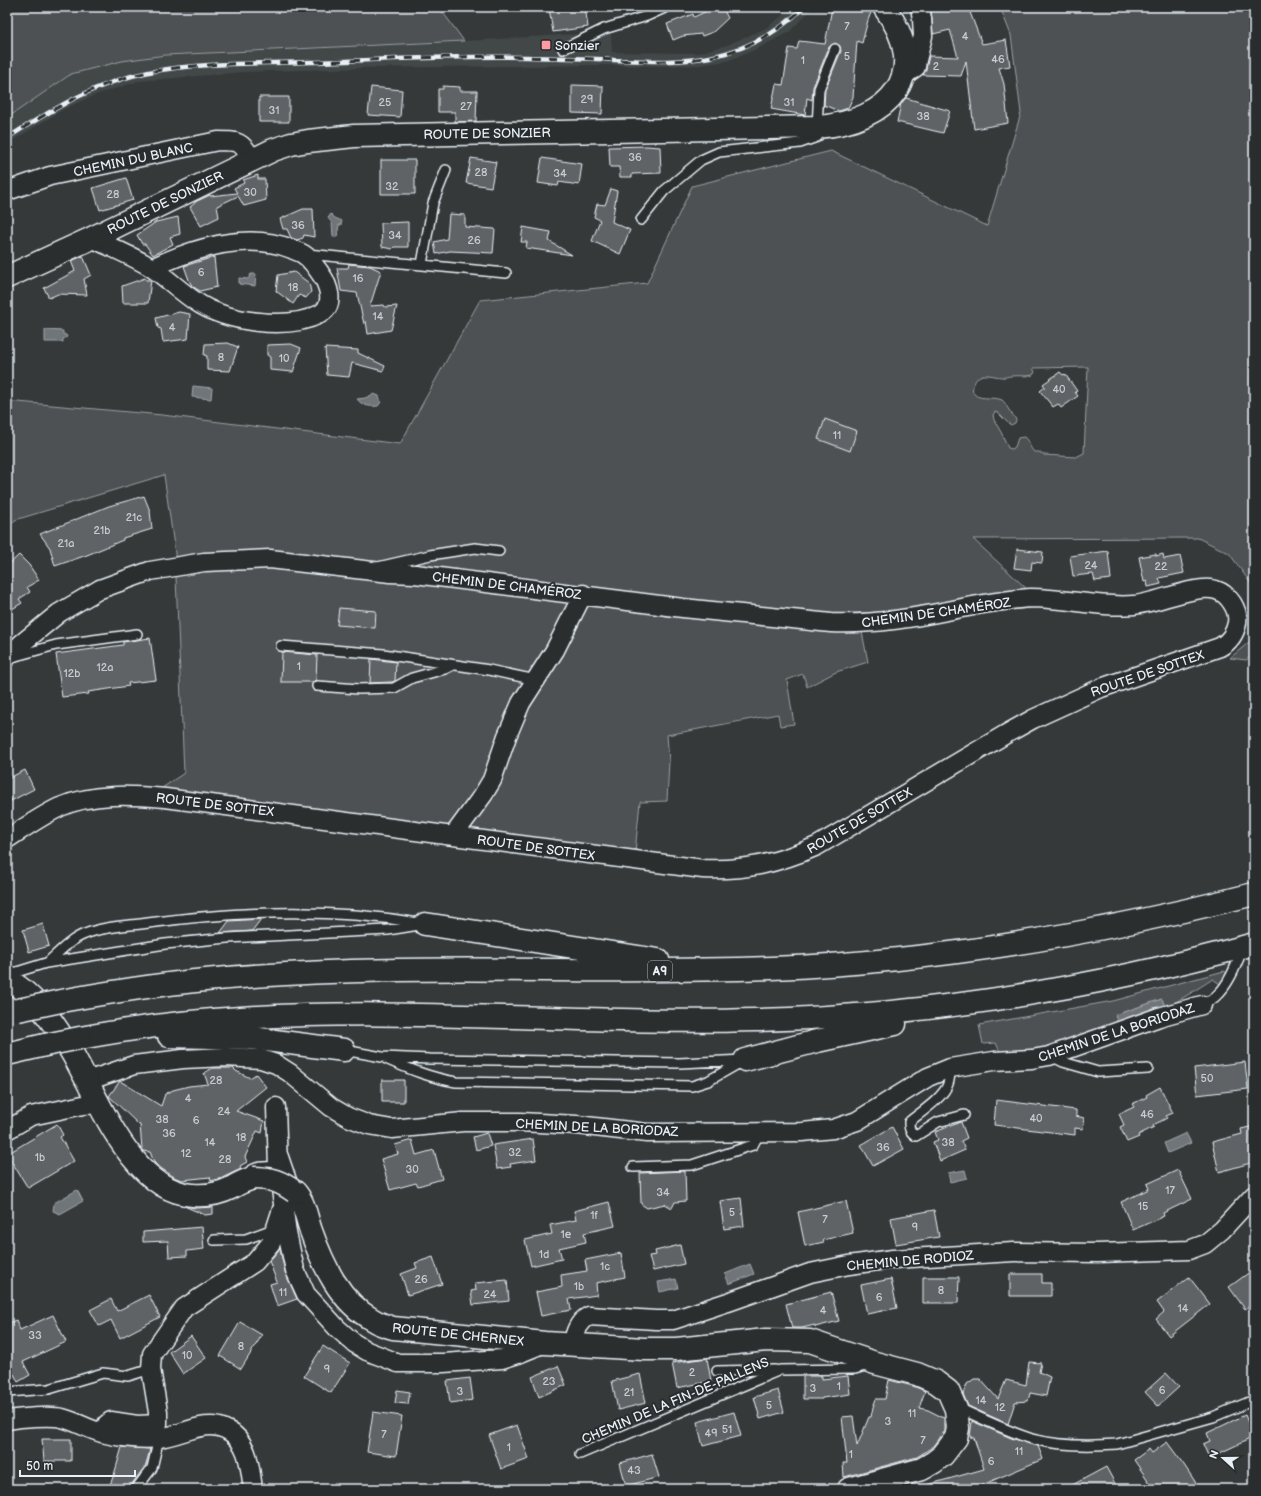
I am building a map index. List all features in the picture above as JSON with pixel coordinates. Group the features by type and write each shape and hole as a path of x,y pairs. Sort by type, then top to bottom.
{"main road":[{"name":"ROUTE DE SONZIER","path":"7,277 92,238 252,160 291,144 325,138 354,136 822,127 845,123 881,107 902,82 906,60 902,40 896,24 884,7"},
{"name":"A9","path":"12,1012 114,991 228,978 314,973 398,971 664,971 773,968 870,962 998,946 1114,926 1207,906 1254,894"},
{"path":"425,924 724,969"},
{"path":"745,1060 817,1041 1010,998 1160,968 1250,945"},
{"path":"7,979 20,986 49,1018 83,1042 187,1022 257,1017 312,1015 402,1015 669,1021 754,1020 822,1018 915,1010 1010,998"},
{"path":"7,1054 45,1045 83,1042 251,1038 344,1050"},
{"path":"83,1042 87,1081 98,1104 132,1156 152,1179 177,1192 191,1195 208,1195 230,1188 247,1180"},
{"name":"ROUTE DE CHERNEX","path":"247,1180 272,1179 286,1186 289,1199 300,1197 304,1205 310,1229 320,1256 338,1288 355,1308 373,1321 393,1328 545,1343 676,1349 766,1340 810,1341 875,1363 917,1374 936,1382 948,1392 956,1409"},
{"path":"849,1489 893,1483 934,1462 943,1455 956,1438 958,1428 956,1409"}],"street":[{"path":"903,76 916,67 923,36 920,7"},
{"name":"CHEMIN DU BLANC","path":"7,191 50,176 218,141 235,141 244,147 252,160"},
{"path":"92,238 152,268 196,302 227,316 264,323 302,320 316,316 326,308 329,302 330,294 321,275 303,254 280,244 250,240 217,245 174,257 152,268"},
{"name":"CHEMIN DE CHAMÉROZ","path":"7,658 21,644 59,613 100,588 150,571 204,562 270,559 390,573 415,574 583,594 683,608 831,623 854,624 907,619 985,604 1031,598"},
{"name":"ROUTE DE SOTTEX","path":"7,839 59,808 79,800 135,795 703,869 730,870 771,863 817,846 1033,718 1101,688 1226,644 1232,637 1237,623 1237,613 1227,597 1220,592 1206,588 1130,606 1031,598"},
{"path":"453,836 492,780 507,736 521,703 555,650 583,594"},
{"name":"CHEMIN DE LA BORIODAZ","path":"87,1081 134,1065 183,1059 226,1057 261,1059 276,1064 290,1073 331,1107 348,1117 369,1125 392,1129 463,1122 520,1122 577,1125 647,1133 802,1132 833,1128 851,1123 884,1105 928,1077 950,1068 994,1061 1032,1060 1049,1056 1159,1017 1202,1004"},
{"path":"7,1130 31,1116 83,1105 98,1104"},
{"path":"276,1107 278,1167 289,1199 295,1270 306,1294 337,1328 354,1343 367,1351 398,1363 443,1363 502,1359 545,1343"},
{"name":"CHEMIN DE RODIOZ","path":"572,1345 577,1328 582,1320 589,1316 672,1320 728,1302 810,1272 849,1265 893,1259 1014,1252 1105,1253 1189,1250 1205,1244 1222,1230 1254,1195"},
{"path":"102,1433 107,1424 111,1421 137,1425 158,1424 158,1412 151,1369 152,1354 184,1308 255,1262 270,1243 289,1199"},
{"path":"7,1420 61,1418 102,1433 122,1437 159,1438 201,1427 218,1427 227,1430 239,1441 248,1457 253,1489"}],"lane":[{"path":"563,49 604,29 647,16 667,7"},
{"path":"641,220 664,191 701,160 719,152 800,143 817,137 822,127 819,89 835,49"},
{"path":"422,264 433,203 446,170"},
{"path":"303,254 506,273"},
{"path":"365,570 453,551 475,548 499,552"},
{"path":"7,658 56,645 137,634"},
{"path":"281,646 383,654 489,670 536,680"},
{"path":"317,686 359,689 394,688 412,678 445,669 452,665"},
{"path":"42,965 74,940 88,933 162,922 266,913 307,912 388,918 425,924"},
{"path":"7,975 42,965 165,944 227,938 388,930 425,924"},
{"path":"1202,1004 1216,997 1221,991 1250,945"},
{"path":"344,1050 382,1057 438,1059 679,1063 745,1060"},
{"path":"1049,1056 1063,1062 1098,1072 1148,1069"},
{"path":"382,1057 418,1072 436,1078 456,1082 692,1086 708,1081 745,1060"},
{"path":"950,1068 949,1082 946,1089 939,1098 909,1122 909,1127 911,1133 916,1136 938,1122 964,1115"},
{"path":"634,1167 692,1165 753,1145 760,1132"},
{"path":"277,1145 280,1146 289,1199"},
{"path":"247,1180 251,1170 262,1166 278,1167"},
{"path":"214,1240 246,1239 276,1228"},
{"name":"CHEMIN DE LA FIN-DE-PALLENS","path":"717,1371 855,1369 875,1363"},
{"path":"7,1392 49,1389 103,1373 128,1376 151,1369"},
{"name":"CHEMIN DE LA FIN-DE-PALLENS","path":"580,1454 780,1370"},
{"path":"956,1409 961,1409 1002,1428 1032,1439 1054,1443 1105,1445 1117,1444 1190,1425 1254,1400"},
{"path":"136,1489 152,1468 159,1438"}],"shaded area":[{"path":"7,7 439,7 464,41 166,55 122,61 71,74 7,118"},
{"path":"794,7 814,7 789,32 757,49 727,61 700,65 663,66 601,65 363,68 245,72 139,81 98,94 64,109 7,144 7,118 71,74 122,61 166,55 464,41 611,32 612,52 698,53 727,45 766,28"},
{"path":"1000,7 1254,7 1254,588 1229,553 1198,538 973,539 1027,589 1039,607 861,627 868,662 836,672 807,687 803,674 787,680 794,724 780,726 778,714 667,735 669,761 667,801 640,802 635,852 162,788 184,773 175,553 164,475 15,520 7,529 7,401 162,415 400,444 480,300 647,283 692,186 831,151 987,226 1021,113 1011,35","holes":["1088,367 1084,453 1076,457 1044,455 1039,452 1034,452 1024,437 1018,438 1015,447 1012,449 1008,448 993,415 995,412 998,413 1011,425 1015,423 1016,420 1002,400 975,395 973,392 973,385 978,377 985,375 1004,377 1028,376 1033,375 1035,372 1033,368"]},
{"path":"331,214 335,218 342,221 341,225 339,225 337,237 333,237 332,223 328,218"},
{"path":"251,274 256,274 255,286 239,284 239,278 248,279"},
{"path":"45,330 63,331 63,334 67,337 63,339 63,342 45,342"},
{"path":"193,386 212,388 211,399 192,397"},
{"path":"374,394 379,396 381,402 378,406 366,406 357,399 365,398"},
{"path":"1254,638 1254,655 1246,660 1230,658"},
{"path":"1224,971 1227,975 1220,984 1213,979 1183,998 1165,1007 1162,999 1115,1015 1118,1024 1086,1032 1088,1037 1032,1053 1000,1052 996,1043 983,1044 979,1025 1113,1001"},
{"path":"1162,999 1165,1007 1118,1024 1115,1015"},
{"path":"1186,1133 1191,1143 1168,1153 1164,1143"},
{"path":"965,1170 967,1178 950,1182 948,1173"},
{"path":"77,1190 83,1201 60,1214 53,1211 54,1203"},
{"path":"750,1264 754,1274 729,1284 725,1274"},
{"path":"676,1279 678,1288 660,1292 658,1282"}],"building":[{"path":"585,7 588,27 553,32 549,8"},
{"path":"715,7 722,7 728,18 713,32 702,36 701,34 683,36 673,40 667,24 693,14 694,17"},
{"path":"840,7 872,7 862,43 857,41 853,97 848,108 839,111 824,105 825,90 841,51 840,46 835,43 829,47 813,87 812,100 807,98 805,115 771,109 776,84 783,85 789,48 797,49 799,41 825,44 832,8 839,10"},
{"path":"931,7 968,7 982,44 1006,40 1010,66 999,68 1004,84 1008,123 974,129 966,61 961,76 923,75 929,56 958,57 950,30 933,34"},
{"path":"572,85 603,86 602,114 572,113"},
{"path":"443,86 460,87 460,91 477,91 476,121 455,122 455,112 438,112 438,89 443,89"},
{"path":"371,87 402,90 400,117 368,115"},
{"path":"259,97 289,97 289,122 259,122"},
{"path":"906,98 950,111 943,133 897,122 901,103"},
{"path":"609,147 660,147 661,173 632,174 632,177 620,177 619,167 610,167"},
{"path":"471,158 496,162 491,187 466,183"},
{"path":"542,158 582,164 579,185 559,182 558,186 538,183"},
{"path":"381,160 415,160 415,194 381,194"},
{"path":"258,175 258,179 265,179 266,200 244,206 238,196 217,206 219,217 201,226 190,207 195,202 210,195 237,193 234,188 244,183 243,180"},
{"path":"126,178 133,200 100,210 93,188"},
{"path":"611,189 617,191 612,222 630,230 620,254 592,241 600,220 594,217 597,204 605,205"},
{"path":"303,209 313,209 314,237 304,235 303,238 297,240 291,238 287,229 283,229 280,219"},
{"path":"449,214 465,215 465,227 495,229 493,253 450,251 436,254 434,242 447,239"},
{"path":"178,217 180,234 170,237 173,244 153,255 145,244 142,244 137,235 156,222"},
{"path":"408,222 408,247 394,247 392,249 382,247 381,223"},
{"path":"523,227 551,232 549,241 572,255 526,248 527,242 521,242"},
{"path":"83,256 91,275 84,279 87,295 58,294 49,298 44,288 75,271 71,261"},
{"path":"214,257 217,287 200,291 192,286 184,266"},
{"path":"349,264 370,266 381,271 370,306 397,306 391,330 368,334 366,321 364,324 357,293 341,291 337,268 348,268"},
{"path":"294,272 309,283 311,292 306,298 299,295 293,304 276,291 278,275"},
{"path":"145,278 146,280 151,280 148,303 123,303 122,286"},
{"path":"179,312 190,314 188,339 163,342 161,329 158,328 156,318"},
{"path":"228,343 238,347 230,371 207,370 207,356 204,355 205,344"},
{"path":"291,344 301,348 293,372 270,370 270,357 267,355 267,345"},
{"path":"325,348 358,350 358,353 385,366 383,371 352,363 349,377 327,375"},
{"path":"1060,372 1063,375 1065,374 1077,391 1075,392 1078,396 1061,408 1058,404 1053,407 1040,391 1045,387 1043,384"},
{"path":"825,419 857,431 850,451 818,439"},
{"path":"144,496 150,511 152,529 123,538 123,540 87,555 55,566 50,548 40,534 109,506"},
{"path":"1017,549 1043,552 1042,563 1032,562 1031,570 1014,568"},
{"path":"1108,551 1111,579 1095,581 1093,574 1073,576 1070,556"},
{"path":"1156,554 1156,556 1163,554 1164,559 1180,556 1184,573 1159,578 1161,584 1148,587 1147,581 1144,582 1139,557"},
{"path":"19,555 29,565 39,580 27,587 30,592 19,599 22,603 7,612 7,566"},
{"path":"339,608 376,611 375,628 337,625"},
{"path":"150,638 156,680 128,683 129,686 88,692 89,694 62,697 56,654 123,645 123,642"},
{"path":"282,652 317,655 316,680 312,682 281,682"},
{"path":"371,659 396,662 395,681 370,683"},
{"path":"25,770 34,789 7,803 7,779"},
{"path":"261,919 252,931 220,933 229,921"},
{"path":"43,924 49,946 29,952 23,930"},
{"path":"1245,1062 1248,1089 1197,1095 1194,1068"},
{"path":"213,1068 233,1068 250,1078 256,1074 266,1087 236,1111 264,1121 262,1133 257,1131 245,1157 247,1162 240,1166 241,1169 222,1178 211,1181 210,1177 182,1180 162,1169 154,1162 150,1152 143,1151 140,1125 109,1096 120,1081 161,1106 165,1094 173,1090 189,1086 208,1084 204,1073"},
{"path":"382,1080 404,1080 404,1102 382,1102"},
{"path":"1160,1087 1173,1113 1166,1116 1167,1118 1153,1125 1154,1127 1138,1135 1139,1137 1127,1142 1120,1127 1124,1125 1119,1114 1134,1107 1132,1104 1147,1097 1146,1095"},
{"path":"996,1100 1076,1110 1076,1116 1084,1118 1083,1129 1075,1128 1075,1135 994,1125"},
{"path":"961,1122 967,1138 961,1141 965,1150 940,1161 933,1142 938,1140 935,1132"},
{"path":"57,1124 63,1135 60,1137 74,1161 28,1188 7,1154"},
{"path":"1254,1126 1254,1162 1219,1172 1212,1142 1242,1134 1241,1129"},
{"path":"892,1127 904,1149 873,1166 861,1145"},
{"path":"487,1133 491,1146 476,1150 473,1137"},
{"path":"533,1139 536,1160 510,1164 511,1167 497,1169 493,1145"},
{"path":"412,1140 416,1155 434,1150 442,1179 418,1186 416,1183 390,1190 381,1159 398,1154 395,1145"},
{"path":"1178,1170 1192,1199 1163,1213 1164,1216 1133,1230 1121,1202 1149,1189 1147,1184"},
{"path":"685,1171 686,1201 675,1202 672,1208 665,1204 647,1208 641,1204 640,1173"},
{"path":"741,1198 744,1226 724,1229 720,1201"},
{"path":"846,1201 853,1233 805,1246 798,1212"},
{"path":"609,1202 615,1226 584,1233 586,1242 559,1248 562,1259 531,1266 525,1240 552,1234 550,1225 576,1220 574,1211"},
{"path":"184,1206 197,1208 213,1207 213,1214 205,1215"},
{"path":"934,1210 939,1237 896,1244 891,1218"},
{"path":"202,1227 204,1249 187,1251 187,1256 169,1257 168,1241 143,1242 143,1232"},
{"path":"680,1245 684,1264 653,1271 649,1256 656,1255 655,1251"},
{"path":"280,1249 285,1272 297,1299 277,1306 270,1284 277,1282 269,1261"},
{"path":"621,1253 625,1277 596,1283 597,1295 569,1299 571,1310 541,1316 536,1292 562,1287 561,1275 587,1271 585,1260"},
{"path":"433,1257 442,1284 408,1295 401,1274 417,1268 415,1263"},
{"path":"1254,1269 1254,1303 1245,1309 1229,1287"},
{"path":"1010,1274 1042,1274 1042,1283 1051,1283 1051,1296 1010,1296"},
{"path":"923,1277 959,1277 958,1303 923,1303"},
{"path":"1189,1277 1210,1304 1169,1336 1156,1319 1164,1312 1157,1302"},
{"path":"891,1279 897,1308 867,1314 861,1285"},
{"path":"507,1280 509,1301 473,1305 471,1291 476,1290 475,1283"},
{"path":"831,1292 839,1321 815,1327 815,1325 802,1328 792,1328 786,1304"},
{"path":"149,1295 160,1317 120,1338 111,1320 99,1326 90,1310 111,1299 117,1311"},
{"path":"53,1315 66,1342 23,1362 30,1375 18,1382 14,1374 7,1377 7,1324 16,1320 20,1330"},
{"path":"240,1322 262,1335 241,1369 220,1356"},
{"path":"191,1336 206,1358 183,1374 169,1352"},
{"path":"323,1346 350,1363 331,1393 304,1376"},
{"path":"707,1358 711,1381 677,1388 672,1363"},
{"path":"1029,1362 1041,1363 1039,1372 1050,1377 1046,1396 1030,1393 1028,1401 1015,1402 1008,1424 968,1406 963,1394 967,1384 974,1379 980,1379 998,1399 1006,1380 1026,1385"},
{"path":"558,1366 566,1385 539,1397 532,1377"},
{"path":"1166,1373 1179,1387 1158,1406 1145,1392"},
{"path":"640,1374 646,1403 618,1410 612,1381"},
{"path":"803,1376 822,1376 822,1379 848,1376 850,1394 822,1399 803,1399"},
{"path":"470,1378 473,1400 450,1403 447,1381"},
{"path":"889,1380 913,1386 925,1391 919,1408 928,1410 944,1418 944,1433 941,1434 934,1446 917,1457 844,1477 843,1463 847,1463 842,1417 853,1416 857,1446 869,1417 871,1417 876,1399 885,1399"},
{"path":"397,1390 410,1392 408,1404 395,1403"},
{"path":"778,1390 784,1412 760,1419 754,1397"},
{"path":"373,1412 402,1416 396,1456 367,1452"},
{"path":"734,1412 741,1436 703,1446 697,1422"},
{"path":"1245,1415 1254,1437 1209,1458 1203,1444 1210,1441 1207,1433"},
{"path":"972,1421 1011,1438 1038,1446 1043,1459 975,1489 927,1489 927,1485 984,1469 974,1438 970,1437"},
{"path":"517,1425 529,1459 501,1469 489,1435"},
{"path":"42,1439 71,1439 71,1461 44,1461"},
{"path":"1167,1442 1200,1489 1154,1489 1134,1460 1149,1449 1152,1453"},
{"path":"122,1447 150,1449 146,1465 131,1485 130,1489 108,1489 114,1475"},
{"path":"652,1454 659,1477 626,1486 620,1463"},
{"path":"1106,1467 1118,1489 1065,1489"}],"railway":[{"path":"7,138 75,98 111,83 149,72 189,66 446,57 581,58 650,61 698,59 723,54 748,45 783,25 804,7"}],"place":[{"name":"Sonzier","path":"546,45"}]}
